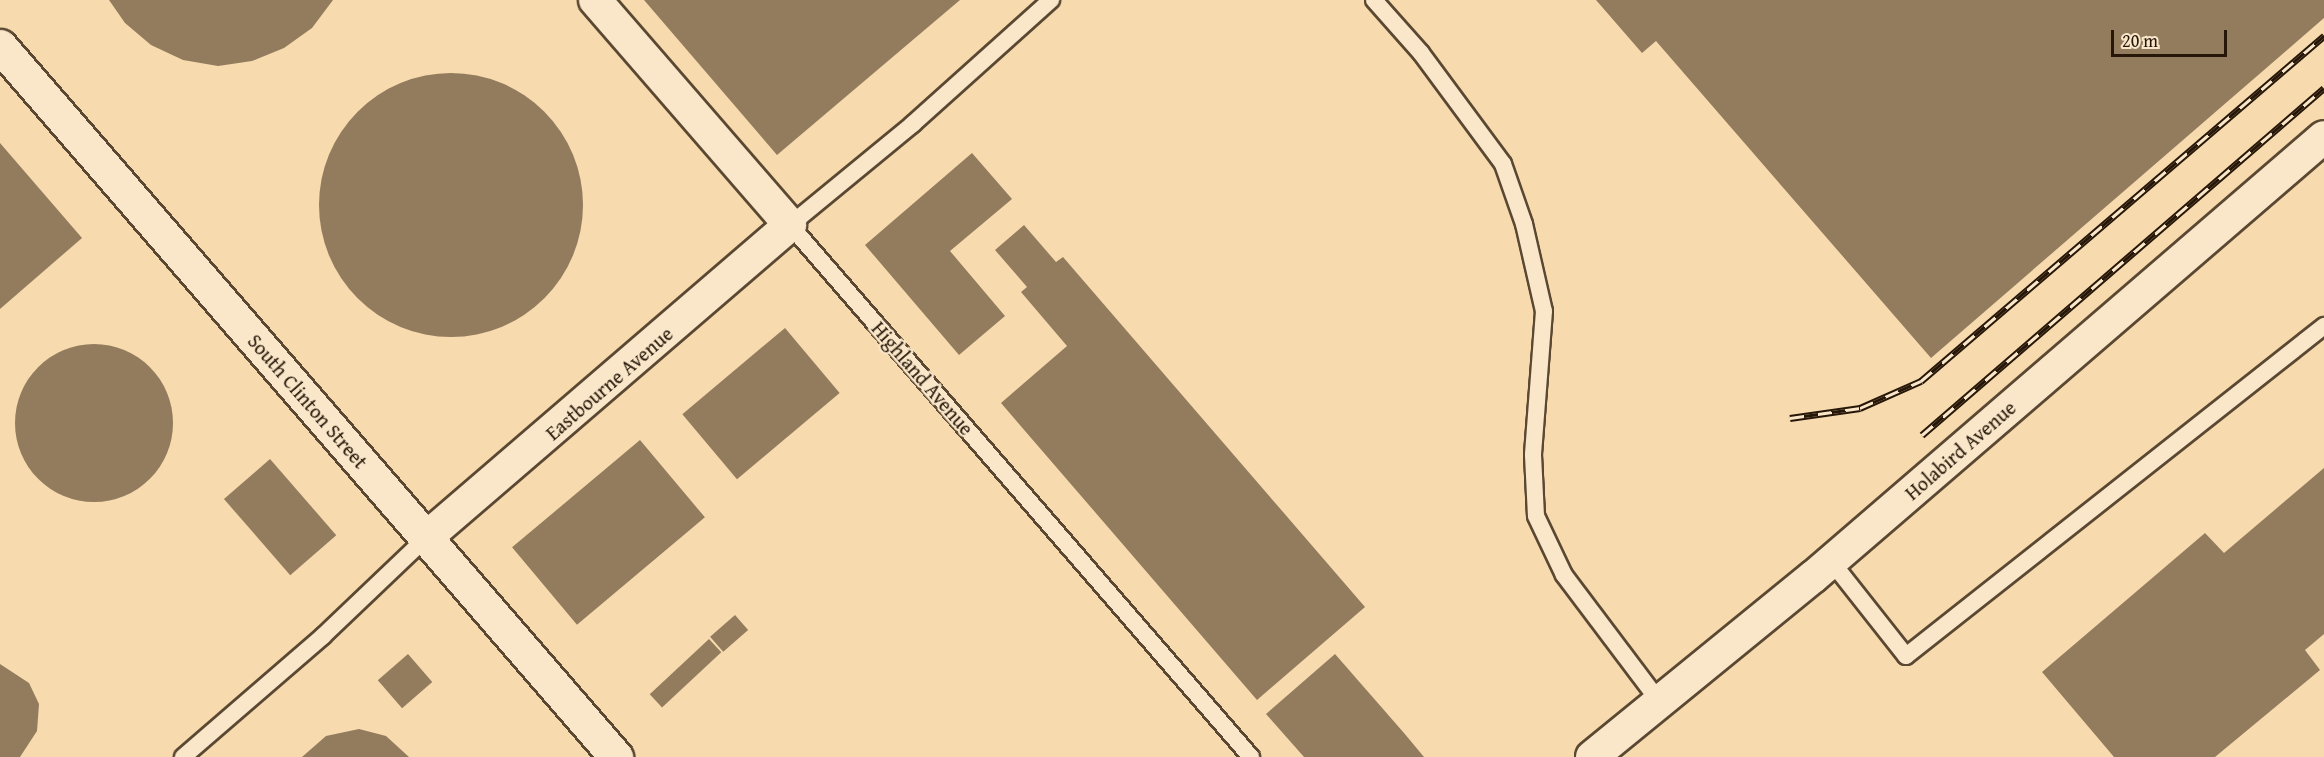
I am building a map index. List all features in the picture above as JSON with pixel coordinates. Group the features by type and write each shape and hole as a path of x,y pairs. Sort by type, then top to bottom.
{"main road":[{"name":"South Clinton Street","path":"0,45 616,757"}],"street":[{"name":"Highland Avenue","path":"595,0 790,225"},
{"name":"Holabird Avenue","path":"1592,757 1831,561 2324,137"},
{"name":"Eastbourne Avenue","path":"426,538 790,225"}],"lane":[{"path":"790,225 913,124 1051,0"},
{"path":"1374,0 1421,53 1503,164 1524,224 1544,311 1533,455 1536,516 1564,575 1659,701"},
{"name":"Highland Avenue","path":"790,225 1251,757"},
{"path":"1831,561 1906,656 2324,326"},
{"path":"183,757 322,636 426,538"}],"building":[{"path":"109,0 333,0 312,28 284,48 252,61 218,66 183,60 151,45 125,23"},
{"path":"644,0 960,0 777,155"},
{"path":"1596,0 2324,0 2324,18 1931,358 1656,41 1642,53"},
{"path":"464,73 477,75 513,88 535,103 553,121 573,154 581,179 583,205 581,231 568,267 553,289 535,307 513,322 477,335 438,337 425,335 389,322 367,307 349,289 334,267 321,231 319,192 321,179 334,143 349,121 367,103 389,88 425,75"},
{"path":"0,143 82,238 0,309"},
{"path":"972,153 1012,199 950,251 1005,316 959,355 865,245"},
{"path":"1024,225 1056,262 1063,257 1365,607 1257,700 1001,403 1067,346 1021,292 1027,287 995,250"},
{"path":"785,328 840,393 737,479 682,414"},
{"path":"94,344 124,350 150,367 167,393 173,423 167,453 150,479 124,496 94,502 64,496 38,479 21,453 15,423 21,393 38,367 64,350"},
{"path":"640,440 705,517 577,625 512,547"},
{"path":"270,459 336,535 290,575 224,499"},
{"path":"2324,468 2324,634 2305,650 2320,670 2215,757 2114,757 2042,672 2205,533 2224,553"},
{"path":"735,615 748,630 723,652 710,637"},
{"path":"709,639 721,652 662,707 650,694"},
{"path":"408,654 432,682 402,708 378,680"},
{"path":"1335,654 1424,757 1304,757 1266,714"},
{"path":"0,664 29,683 39,704 37,731 20,757 0,757"},
{"path":"359,729 386,736 409,757 302,757 326,736"}],"railway":[{"path":"1790,418 1860,408 1921,381 2324,36"},
{"path":"1922,435 2324,88"}]}
